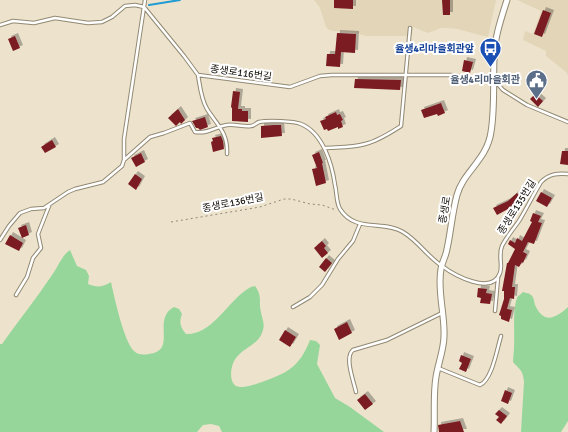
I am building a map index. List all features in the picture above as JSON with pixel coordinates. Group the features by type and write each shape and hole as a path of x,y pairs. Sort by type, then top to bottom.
{"street":[{"name":"종생로","path":"434,432 434,396 444,338 441,295 442,266 457,192 464,179 483,155 491,132 495,81 494,58 496,39 507,0"}],"lane":[{"path":"0,240 20,213 25,210 44,208 68,192 84,186 103,182 122,166 124,160 125,132 145,0"},
{"path":"0,25 13,21 34,23 55,18 88,23 102,22 112,17 125,6 135,5 144,7"},
{"name":"종생로116번길","path":"144,7 198,75 290,87 320,76 332,74 451,75 495,81"},
{"path":"324,148 366,144 401,126 410,28"},
{"path":"198,75 204,102 212,116 221,127 228,146 227,154"},
{"path":"495,81 504,90 527,105 568,122"},
{"path":"124,160 143,141 155,135 190,123 195,132 201,133 234,125 252,126 259,122 290,122 301,124 311,131 324,148 334,181 337,201 343,214 356,223 392,228 404,233 442,266 465,278 486,284 491,283 498,278"},
{"name":"종생로135번길","path":"495,311 498,278 500,272 500,250 502,245 518,222 541,182 546,177 553,174 568,174"},
{"path":"16,295 27,277 33,258 41,248 38,234 49,206"},
{"path":"293,307 310,298 322,285 338,259 353,241 360,224"},
{"path":"356,392 348,356 350,352 386,340 443,313"},
{"path":"438,368 480,385 484,383 488,378 501,336"}],"path":[{"name":"종생로136번길","path":"172,222 260,207 284,199 330,207 343,214"}],"shaded area":[{"path":"314,0 496,0 488,37 447,28 441,28 428,33 413,27 412,36 366,36 352,32 329,30 326,27 320,8"},
{"path":"517,0 568,0 568,75 546,56 546,51 523,40 525,31 533,34 541,11"}],"green space":[{"path":"70,250 77,266 86,270 89,276 88,284 100,286 111,282 120,318 130,346 137,353 145,355 157,352 162,347 164,341 164,319 168,312 174,307 179,309 182,314 181,327 186,334 195,333 210,325 235,299 249,288 255,286 260,296 260,308 264,328 255,343 239,354 234,361 231,372 233,384 241,387 257,384 285,372 301,357 310,340 316,341 320,345 317,364 335,398 384,432 222,432 219,426 211,424 203,425 197,432 0,432 0,344 2,344 46,284 62,258"},
{"path":"523,292 531,295 539,311 546,317 550,318 555,316 568,307 568,421 561,432 521,432 524,378 513,362 515,307 518,296"}],"building":[{"path":"334,0 353,0 353,9 334,8"},
{"path":"442,0 450,0 450,15 443,15"},
{"path":"543,10 551,13 542,37 534,34"},
{"path":"337,33 356,34 355,53 341,52 340,67 326,66 327,54 335,54"},
{"path":"15,36 20,48 13,51 8,39"},
{"path":"464,60 473,62 470,73 462,71"},
{"path":"355,79 401,80 400,90 354,88"},
{"path":"233,91 240,92 238,109 248,111 248,122 232,121 231,107"},
{"name":"율생4리마을회관","path":"535,94 543,101 538,107 530,99"},
{"path":"441,103 445,113 438,116 437,114 424,118 421,110"},
{"path":"178,109 185,120 176,126 168,118"},
{"path":"336,112 337,115 340,114 343,120 341,121 343,127 338,129 338,127 328,131 327,129 324,130 320,121"},
{"path":"205,117 208,127 200,130 196,128 192,121"},
{"path":"281,125 282,136 261,138 261,126"},
{"path":"221,136 224,149 213,152 211,142 213,141 212,138"},
{"path":"52,140 56,147 45,153 41,147"},
{"path":"562,151 568,151 568,165 560,164"},
{"path":"319,152 323,163 326,183 316,186 312,169 317,168 312,155"},
{"path":"141,153 145,162 136,167 131,158"},
{"path":"135,174 142,179 136,190 128,184"},
{"path":"541,192 552,198 547,207 536,201"},
{"path":"517,193 521,199 497,215 493,208 508,201"},
{"path":"533,213 541,216 538,222 542,223 534,244 528,242 523,252 527,254 523,263 522,262 519,267 515,265 512,287 515,287 514,299 510,298 507,309 512,310 509,322 501,319 501,316 499,315 504,299 504,291 502,291 507,263 515,249 508,244 510,240 515,243 517,238 522,241 532,222 530,221"},
{"path":"26,225 29,235 22,238 18,228"},
{"path":"10,235 23,243 19,251 5,244"},
{"path":"322,241 326,246 324,248 328,253 322,258 314,248"},
{"path":"326,258 332,263 325,272 319,267"},
{"path":"478,288 487,289 486,293 492,294 490,304 480,303 481,298 477,297"},
{"path":"347,322 352,333 339,340 334,329"},
{"path":"285,330 296,337 290,347 279,340"},
{"path":"461,355 471,359 466,372 459,369 462,363 459,361"},
{"path":"505,390 512,393 508,404 501,401"},
{"path":"365,394 373,404 365,410 357,400"},
{"path":"499,410 507,416 501,424 496,420 499,417 495,414"},
{"path":"460,421 464,432 439,432 438,425"}],"waterway":[{"path":"149,5 180,0"}],"place":[{"name":"율생4리마을회관앞","path":"490,68"},
{"name":"율생4리마을회관","path":"536,100"}]}
